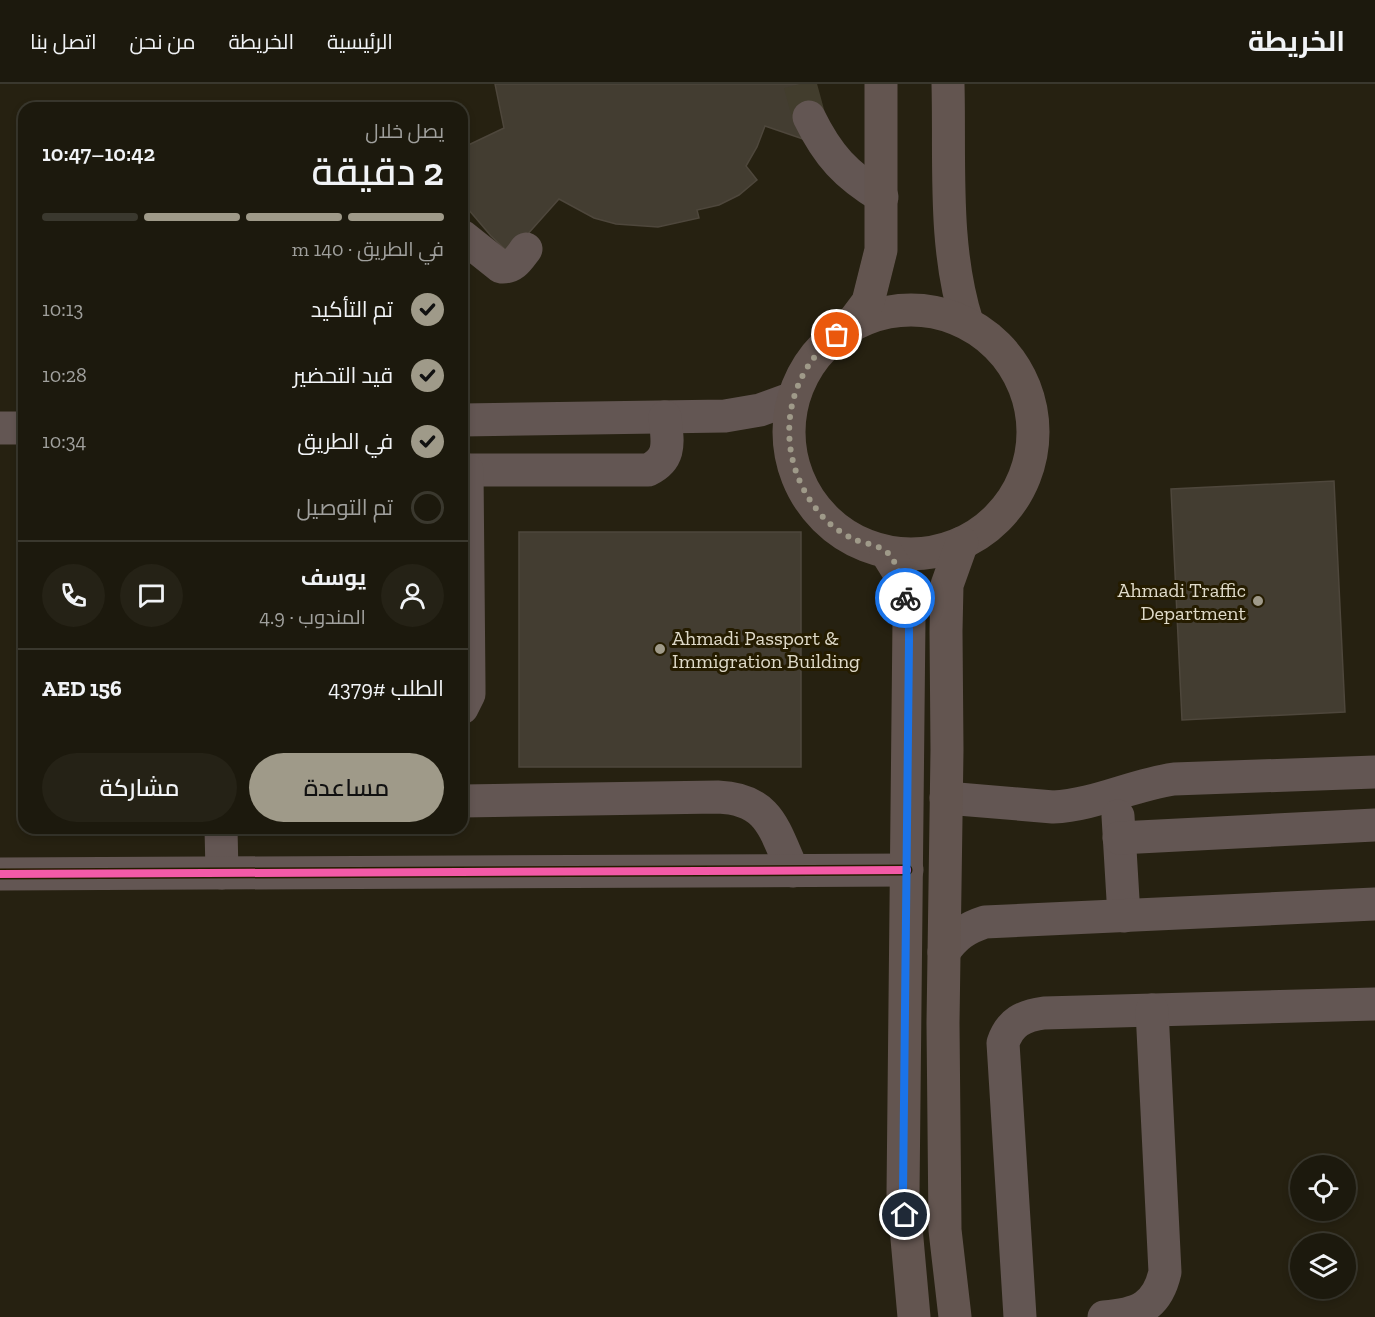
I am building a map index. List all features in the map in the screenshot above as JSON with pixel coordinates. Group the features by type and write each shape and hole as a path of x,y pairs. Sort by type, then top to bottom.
{"main road":[{"path":"850,326 868,302 881,250 881,84"},
{"path":"948,84 951,243 958,295 967,322"},
{"path":"907,309 938,312 967,322 998,345 1022,377 1034,414 1033,453 1020,490 995,522 962,543 925,553 886,552 850,538 824,518 804,493 792,463 788,430 793,398 805,370 824,345 850,326 878,314 907,309"},
{"path":"955,1317 945,1230 943,1023 947,585 962,543"},
{"path":"886,552 901,576 909,619 903,1194 914,1317"}],"street":[{"path":"809,117 821,142 838,165 858,183 882,198"},
{"path":"468,241 501,267 515,263 525,249"},
{"path":"468,417 665,417 743,414 768,408 793,398"},
{"path":"468,470 648,470 661,462 665,456 667,448 665,417"},
{"path":"0,428 18,428"},
{"path":"468,656 468,696"},
{"path":"946,798 1053,807 1085,804 1144,784 1174,779 1375,772"},
{"path":"1116,794 1124,916"},
{"path":"468,801 718,797 741,800 761,810 768,819 793,871"},
{"path":"1119,838 1375,825"},
{"path":"221,834 222,873"},
{"path":"0,874 908,870"},
{"path":"944,952 960,932 985,922 1375,904"},
{"path":"1020,1317 1003,1043 1006,1032 1013,1023 1033,1014 1375,1004"},
{"path":"1104,1317 1124,1315 1148,1305 1162,1284 1165,1272 1152,1010"}],"building":[{"path":"495,84 814,84 812,104 803,139 765,126 746,166 757,180 739,195 719,205 697,210 699,218 658,227 616,224 594,218 559,199 510,254 468,209 468,145 504,128"},
{"name":"Ahmadi Traffic Department","path":"1334,481 1345,712 1182,720 1171,489"},
{"name":"Ahmadi Passport & Immigration Building","path":"519,532 801,532 801,767 519,767"}],"tunnel":[{"path":"800,84 809,117"}],"cycle path":[{"path":"0,874 907,870"}],"way so far":[{"path":"837,335 824,345 805,370 793,398 788,430 792,463 804,493 824,518 850,538 886,552 901,576 905,598"}],"place":[{"name":"Ahmadi Traffic Department","path":"1258,601"},
{"name":"Ahmadi Passport & Immigration Building","path":"660,649"}],"route":[{"path":"905,598 909,619 903,1194 905,1215"}]}
